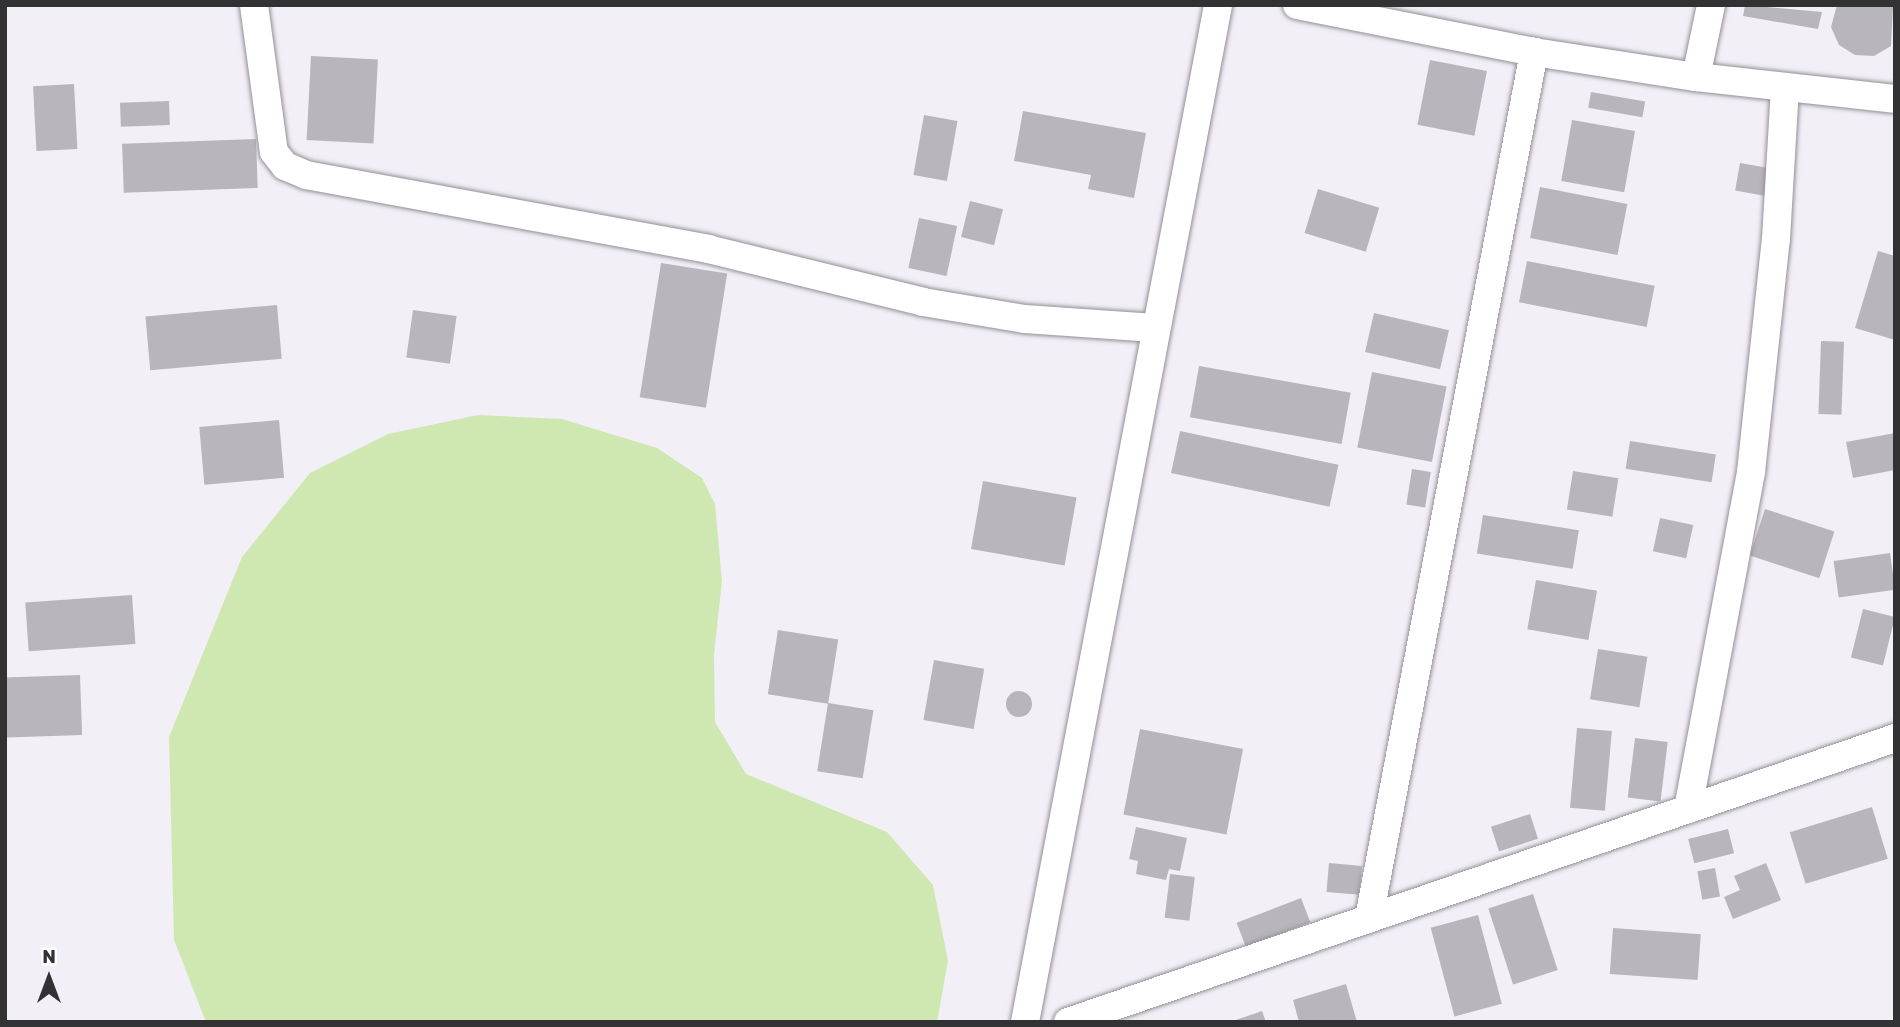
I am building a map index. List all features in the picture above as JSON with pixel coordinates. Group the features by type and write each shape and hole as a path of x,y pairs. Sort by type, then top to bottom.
{"street":[{"path":"254,5 274,152 285,166 306,175 708,248 923,302 1025,319 1155,328"},
{"path":"1025,1022 1218,5"},
{"path":"1297,5 1534,52 1696,77 1895,99"},
{"path":"1696,77 1711,5"},
{"path":"1368,918 1534,52"},
{"path":"1688,808 1751,472 1776,239 1785,88"},
{"path":"1068,1022 1895,737"}],"green space":[{"path":"478,415 562,419 657,448 702,478 715,504 722,581 714,655 715,722 746,774 887,832 933,885 948,961 937,1022 206,1022 174,940 169,737 242,557 310,473 388,434"}],"building":[{"path":"1745,5 1822,12 1818,29 1743,16"},
{"path":"1837,5 1893,5 1891,46 1874,56 1855,55 1839,45 1831,27"},
{"path":"311,56 378,60 374,143 307,140"},
{"path":"1430,60 1487,71 1474,136 1417,125"},
{"path":"74,84 77,149 36,151 33,86"},
{"path":"1591,92 1645,102 1642,117 1588,108"},
{"path":"169,101 170,125 121,127 120,103"},
{"path":"1023,111 1146,133 1134,198 1088,189 1091,175 1014,161"},
{"path":"924,115 957,121 947,181 913,175"},
{"path":"1572,120 1635,131 1624,192 1561,181"},
{"path":"256,139 258,188 124,193 122,144"},
{"path":"1740,163 1774,169 1770,197 1735,191"},
{"path":"1540,187 1627,204 1617,255 1530,238"},
{"path":"1318,189 1379,208 1366,252 1305,233"},
{"path":"970,201 1003,209 994,245 961,237"},
{"path":"919,218 957,226 947,276 908,268"},
{"path":"1878,251 1895,256 1895,340 1855,328"},
{"path":"1527,261 1655,286 1647,327 1519,302"},
{"path":"661,263 727,273 706,408 640,397"},
{"path":"277,305 282,359 150,370 146,317"},
{"path":"413,310 457,316 450,364 406,358"},
{"path":"1374,313 1449,330 1440,369 1365,352"},
{"path":"1821,341 1844,342 1841,415 1818,414"},
{"path":"1199,366 1351,393 1342,444 1190,417"},
{"path":"1372,372 1447,387 1432,462 1357,448"},
{"path":"279,420 284,478 204,485 199,427"},
{"path":"1180,431 1338,465 1330,507 1171,473"},
{"path":"1895,433 1895,470 1853,478 1846,442"},
{"path":"1630,441 1716,455 1712,482 1626,469"},
{"path":"1412,469 1431,472 1425,508 1406,505"},
{"path":"1573,471 1618,478 1612,517 1567,510"},
{"path":"983,481 1077,497 1065,565 971,549"},
{"path":"1765,509 1834,532 1819,578 1750,556"},
{"path":"1483,515 1579,530 1573,569 1477,554"},
{"path":"1660,518 1693,525 1686,558 1653,551"},
{"path":"1890,553 1895,590 1839,598 1834,561"},
{"path":"1536,580 1597,591 1588,640 1527,629"},
{"path":"132,595 135,644 29,651 25,602"},
{"path":"1863,609 1895,617 1883,665 1851,658"},
{"path":"778,630 838,640 828,704 768,694"},
{"path":"1598,649 1647,657 1639,707 1590,699"},
{"path":"934,660 984,669 974,729 923,720"},
{"path":"80,675 82,735 7,738 5,678"},
{"path":"1019,691 1028,695 1032,704 1028,713 1019,717 1010,713 1006,704 1010,695"},
{"path":"828,703 873,710 863,778 817,771"},
{"path":"1577,728 1612,731 1605,811 1570,808"},
{"path":"1140,729 1243,749 1226,834 1123,814"},
{"path":"1635,738 1668,742 1660,802 1628,798"},
{"path":"1872,807 1888,859 1806,884 1790,832"},
{"path":"1530,814 1538,839 1499,851 1491,827"},
{"path":"1136,827 1187,838 1180,871 1169,869 1166,880 1136,874 1138,861 1129,859"},
{"path":"1728,829 1734,853 1694,863 1688,839"},
{"path":"1329,863 1362,866 1359,895 1326,892"},
{"path":"1766,863 1781,900 1733,919 1724,897 1740,890 1734,876"},
{"path":"1715,868 1720,897 1702,900 1697,871"},
{"path":"1170,874 1195,877 1189,921 1165,918"},
{"path":"1533,894 1558,970 1513,985 1488,909"},
{"path":"1301,898 1310,922 1246,947 1237,923"},
{"path":"1478,915 1502,1004 1454,1017 1431,928"},
{"path":"1613,928 1701,934 1698,980 1610,974"},
{"path":"1346,984 1357,1022 1299,1022 1293,1000"},
{"path":"1262,1011 1266,1022 1233,1022 1233,1021"}]}
